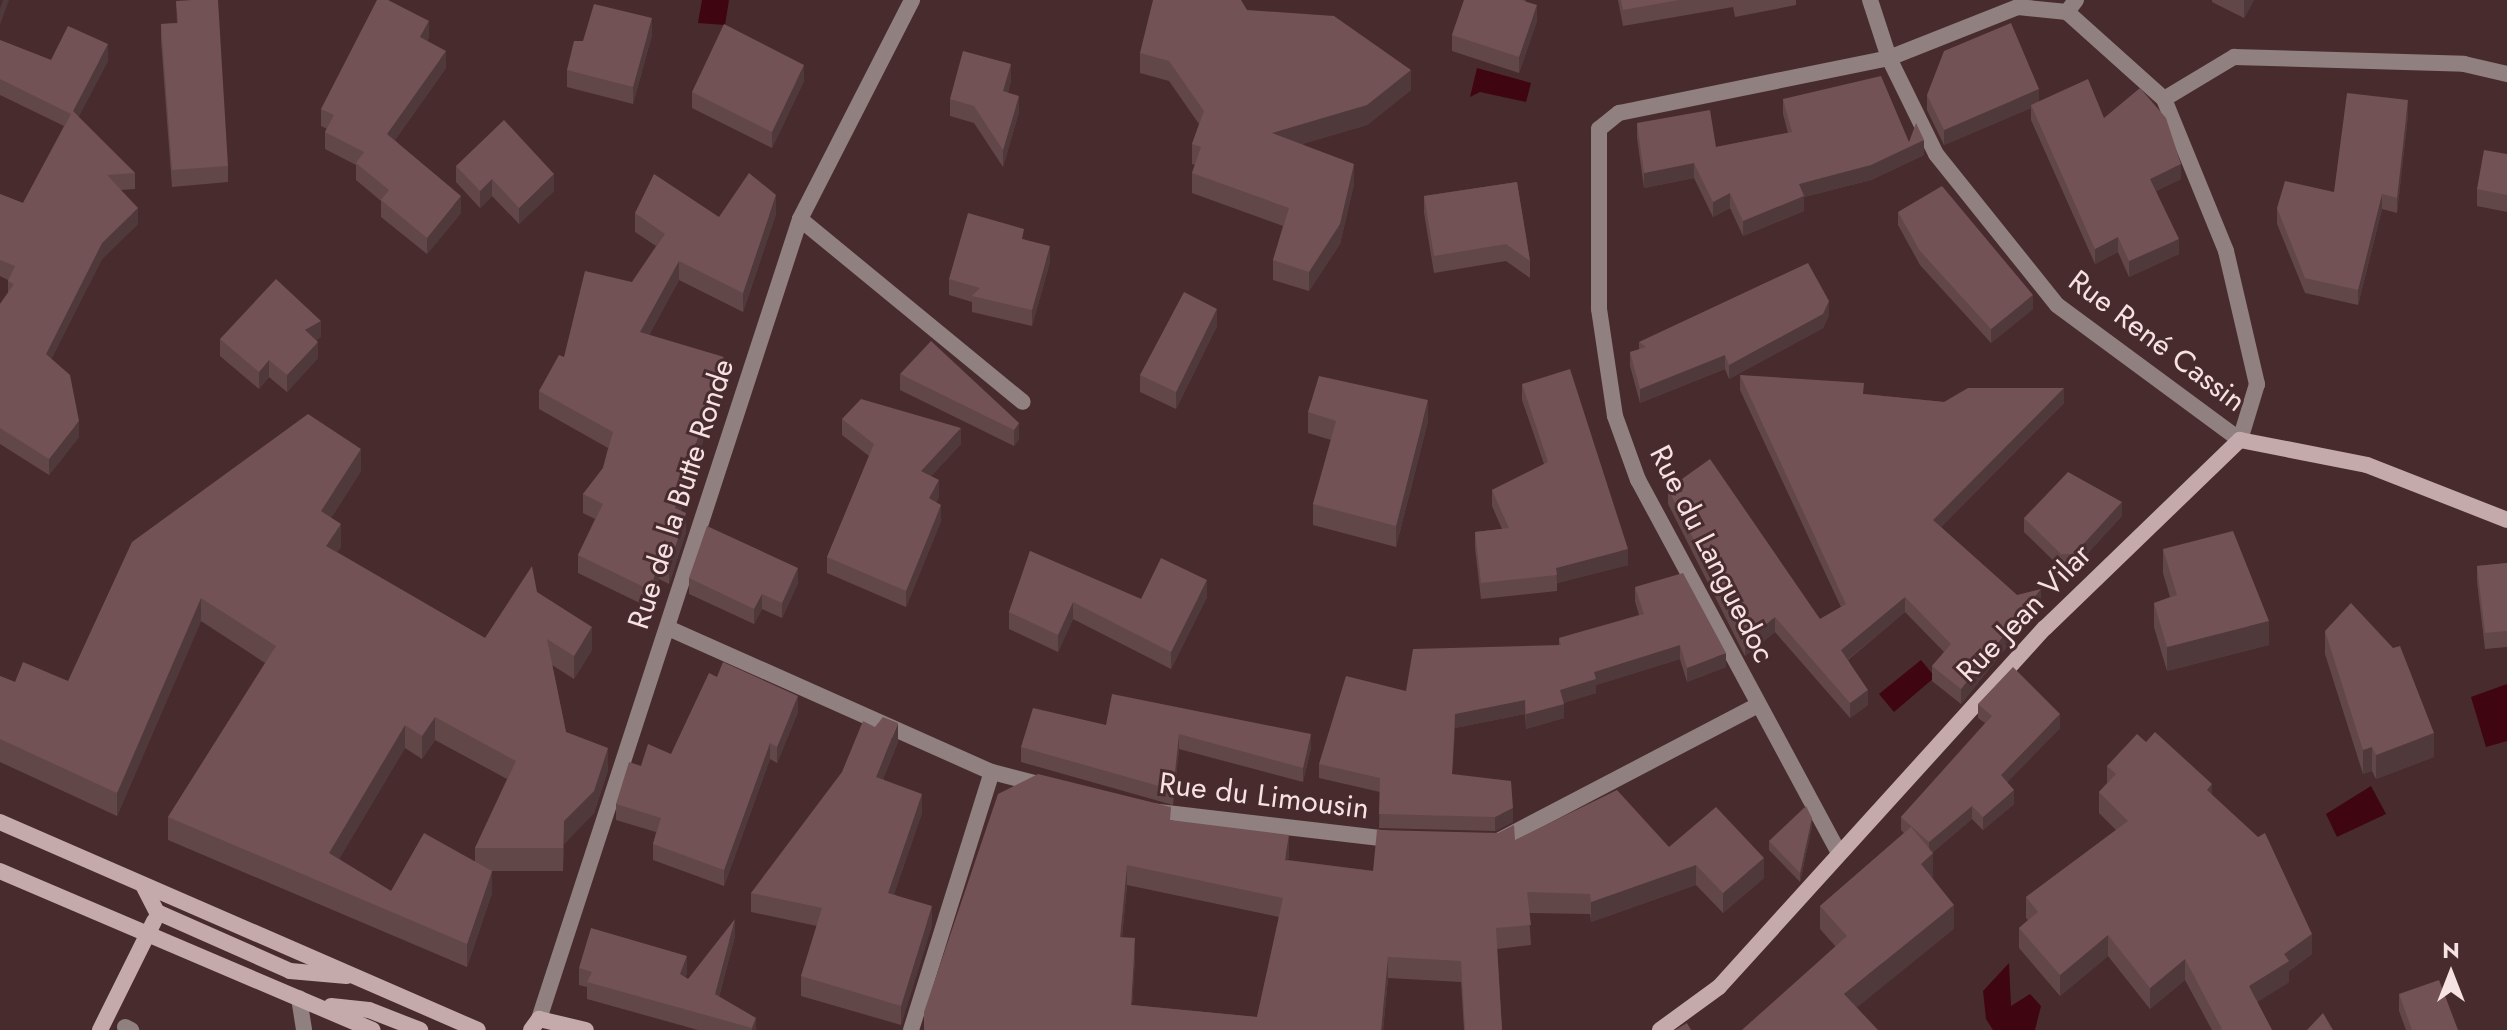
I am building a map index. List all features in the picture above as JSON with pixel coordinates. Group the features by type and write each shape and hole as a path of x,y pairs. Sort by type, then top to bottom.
{"street":[{"name":"Rue de la Butte Ronde","path":"535,1025 800,219 912,0"},
{"name":"Rue René Cassin","path":"1870,0 1889,58 1936,154 2057,305 2240,440"},
{"path":"1889,58 2018,7 2072,6 2164,99 2226,251 2256,365 2240,440 2367,465 2507,520"},
{"path":"2164,99 2234,57 2464,64 2507,74"},
{"name":"Rue du Languedoc","path":"1839,853 1638,480 1615,416 1599,309 1599,129 1619,113 1889,58"},
{"path":"800,219 1023,402"},
{"name":"Rue Jean Vilar","path":"1660,1030 1719,987 2045,628 2240,440"},
{"path":"668,628 992,772 1064,790"},
{"path":"1482,842 1498,842 1758,705"},
{"path":"911,1030 992,772"},
{"name":"Rue du Limousin","path":"1137,808 1420,840"},
{"path":"0,822 478,1030"},
{"path":"0,871 150,931 372,1030"},
{"path":"143,885 157,912 290,971 360,977"},
{"path":"100,1030 157,912"},
{"path":"304,1030 306,1001"},
{"path":"306,1001 369,1010 420,1030"},
{"path":"535,1025 586,1030"}],"shaded area":[{"path":"702,0 729,0 725,25 698,23"},
{"path":"1477,68 1531,83 1526,102 1480,92 1470,97"},
{"path":"1921,660 1935,677 1894,712 1879,694"},
{"path":"2507,684 2507,741 2486,747 2471,697"},
{"path":"2371,786 2386,814 2337,837 2326,814"},
{"path":"2009,963 2011,1006 2030,994 2041,1006 2035,1030 1993,1030 1986,1019 1983,991"}],"building":[{"path":"218,0 228,166 172,170 161,24 178,23 176,1"},
{"path":"377,0 388,0 429,21 420,37 446,51 387,134 461,196 427,238 381,200 389,190 356,163 364,152 325,132 334,115 321,109"},
{"path":"1153,0 1241,0 1247,10 1334,16 1411,70 1367,105 1272,133 1354,164 1340,224 1309,272 1273,260 1289,208 1192,173 1201,147 1192,144 1204,111 1169,61 1140,53"},
{"path":"1464,0 1521,0 1537,5 1519,57 1452,35"},
{"path":"1621,0 1679,0 1623,10"},
{"path":"594,4 652,18 633,87 567,70 574,41 583,41"},
{"path":"2011,23 2039,89 1944,130 1927,95 1944,51"},
{"path":"724,24 804,65 772,132 692,92"},
{"path":"68,26 108,44 73,111 135,173 107,175 138,208 102,243 46,354 70,375 79,421 49,459 0,428 0,304 14,284 8,281 15,266 0,260 0,194 23,203 71,114 0,79 0,40 51,60"},
{"path":"963,51 1011,64 1003,91 1019,96 1003,150 974,106 950,99"},
{"path":"1881,76 1909,142 1916,123 1924,140 1871,165 1799,184 1804,196 1743,221 1730,193 1713,202 1694,163 1644,173 1637,123 1710,110 1716,147 1792,132 1783,99"},
{"path":"2088,79 2104,118 2140,88 2166,118 2181,164 2150,179 2179,239 2129,261 2118,237 2095,249 2031,105"},
{"path":"2347,93 2408,100 2397,198 2382,194 2358,290 2305,278 2277,208 2285,181 2334,192"},
{"path":"504,120 554,174 519,208 492,179 480,191 456,166"},
{"path":"2484,150 2507,154 2507,195 2477,189"},
{"path":"749,173 776,195 743,293 679,261 640,332 724,357 675,508 686,513 669,566 659,561 650,590 578,555 603,504 583,494 603,468 613,432 539,391 559,355 564,357 585,271 632,282 665,234 635,213 654,174 719,217"},
{"path":"1517,182 1530,261 1506,244 1434,256 1424,196"},
{"path":"1942,186 2033,295 1991,329 1920,251 1898,212"},
{"path":"968,213 1024,229 1022,239 1050,246 1032,310 972,296 980,288 949,279"},
{"path":"1808,263 1829,301 1823,314 1729,365 1725,355 1640,389 1630,352 1646,347 1639,342"},
{"path":"276,279 321,321 305,330 318,342 287,375 269,360 259,372 220,339"},
{"path":"1184,292 1217,309 1176,392 1140,375"},
{"path":"931,341 1019,423 1014,430 900,374"},
{"path":"1570,369 1628,549 1556,568 1557,575 1481,583 1475,532 1509,528 1492,490 1548,462 1522,384"},
{"path":"1740,375 1864,383 1863,394 1944,402 1968,388 2064,388 1933,520 2017,595 2041,589 1961,689 1932,666 1951,644 1905,597 1841,650 1868,690 1850,703 1775,617 1745,641 1668,489 1710,459 1820,619 1846,604"},
{"path":"1319,376 1428,400 1396,526 1313,504 1336,421 1308,412"},
{"path":"861,399 961,428 921,471 939,480 929,498 941,505 906,591 827,557 874,444 842,419"},
{"path":"308,414 361,449 321,511 341,524 326,546 485,638 532,566 537,592 592,627 574,656 547,639 566,732 608,748 594,791 564,821 563,848 475,848 516,761 435,717 422,736 405,725 329,853 391,891 424,833 492,871 467,944 168,817 276,646 201,598 117,793 0,739 0,676 15,682 23,662 68,681 132,542"},
{"path":"2068,472 2122,502 2074,554 2061,554 2024,518"},
{"path":"707,526 798,568 782,603 762,594 754,609 689,578"},
{"path":"2233,531 2269,621 2167,647 2154,603 2177,595 2163,549"},
{"path":"1030,551 1141,599 1161,558 1207,580 1171,652 1073,602 1058,635 1009,612"},
{"path":"2507,563 2507,631 2485,633 2477,566"},
{"path":"1683,573 1726,653 1687,668 1680,645 1594,672 1596,679 1560,690 1564,704 1526,714 1525,700 1455,714 1452,774 1511,781 1513,808 1495,817 1379,814 1380,778 1319,764 1346,676 1406,691 1413,649 1561,645 1559,638 1644,614 1635,587"},
{"path":"2351,603 2393,648 2400,646 2434,733 2376,755 2372,747 2363,750 2325,631"},
{"path":"723,662 798,696 777,747 770,743 724,870 653,844 661,818 616,804 629,762 641,766 648,744 671,754 709,673 717,677"},
{"path":"2013,667 2060,714 2001,775 2014,790 1983,817 1972,806 1929,842 1901,817 1992,716 1978,704"},
{"path":"1112,694 1311,734 1303,768 1179,734 1173,790 1021,747 1033,708 1106,725"},
{"path":"883,717 898,723 876,777 922,794 888,893 932,906 901,1006 801,976 822,908 751,893 842,772 863,721 875,727"},
{"path":"2155,732 2212,784 2207,790 2258,837 2265,833 2312,934 2284,954 2289,961 2249,986 2272,1030 2219,1030 2222,1029 2185,959 2150,988 2108,935 2060,975 2019,928 2038,912 2026,897 2128,821 2099,792 2116,774 2107,766 2137,734 2146,742"},
{"path":"1038,774 1171,807 1170,820 1289,835 1285,860 1373,871 1377,830 1498,833 1514,825 1515,840 1617,790 1669,847 1716,807 1764,858 1723,893 1696,865 1591,902 1590,894 1527,892 1531,925 1496,928 1502,1030 1465,1030 1461,961 1388,957 1381,1030 924,1030 924,1012 998,794","holes":["1127,865 1283,898 1257,1017 1131,1005 1135,938 1120,937"]},
{"path":"1806,806 1812,818 1800,873 1769,841"},
{"path":"1911,827 1933,853 1921,864 1954,905 1844,994 1878,1030 1742,1030 1847,936 1820,906"},
{"path":"735,919 715,994 756,1018 752,1028 587,982 592,972 579,968 591,928 687,956 680,974 688,979"},
{"path":"2439,980 2458,1030 2412,1030 2399,994"},
{"path":"2323,1013 2333,1030 2307,1030"},
{"path":"1687,1023 1691,1030 1675,1030"}]}
